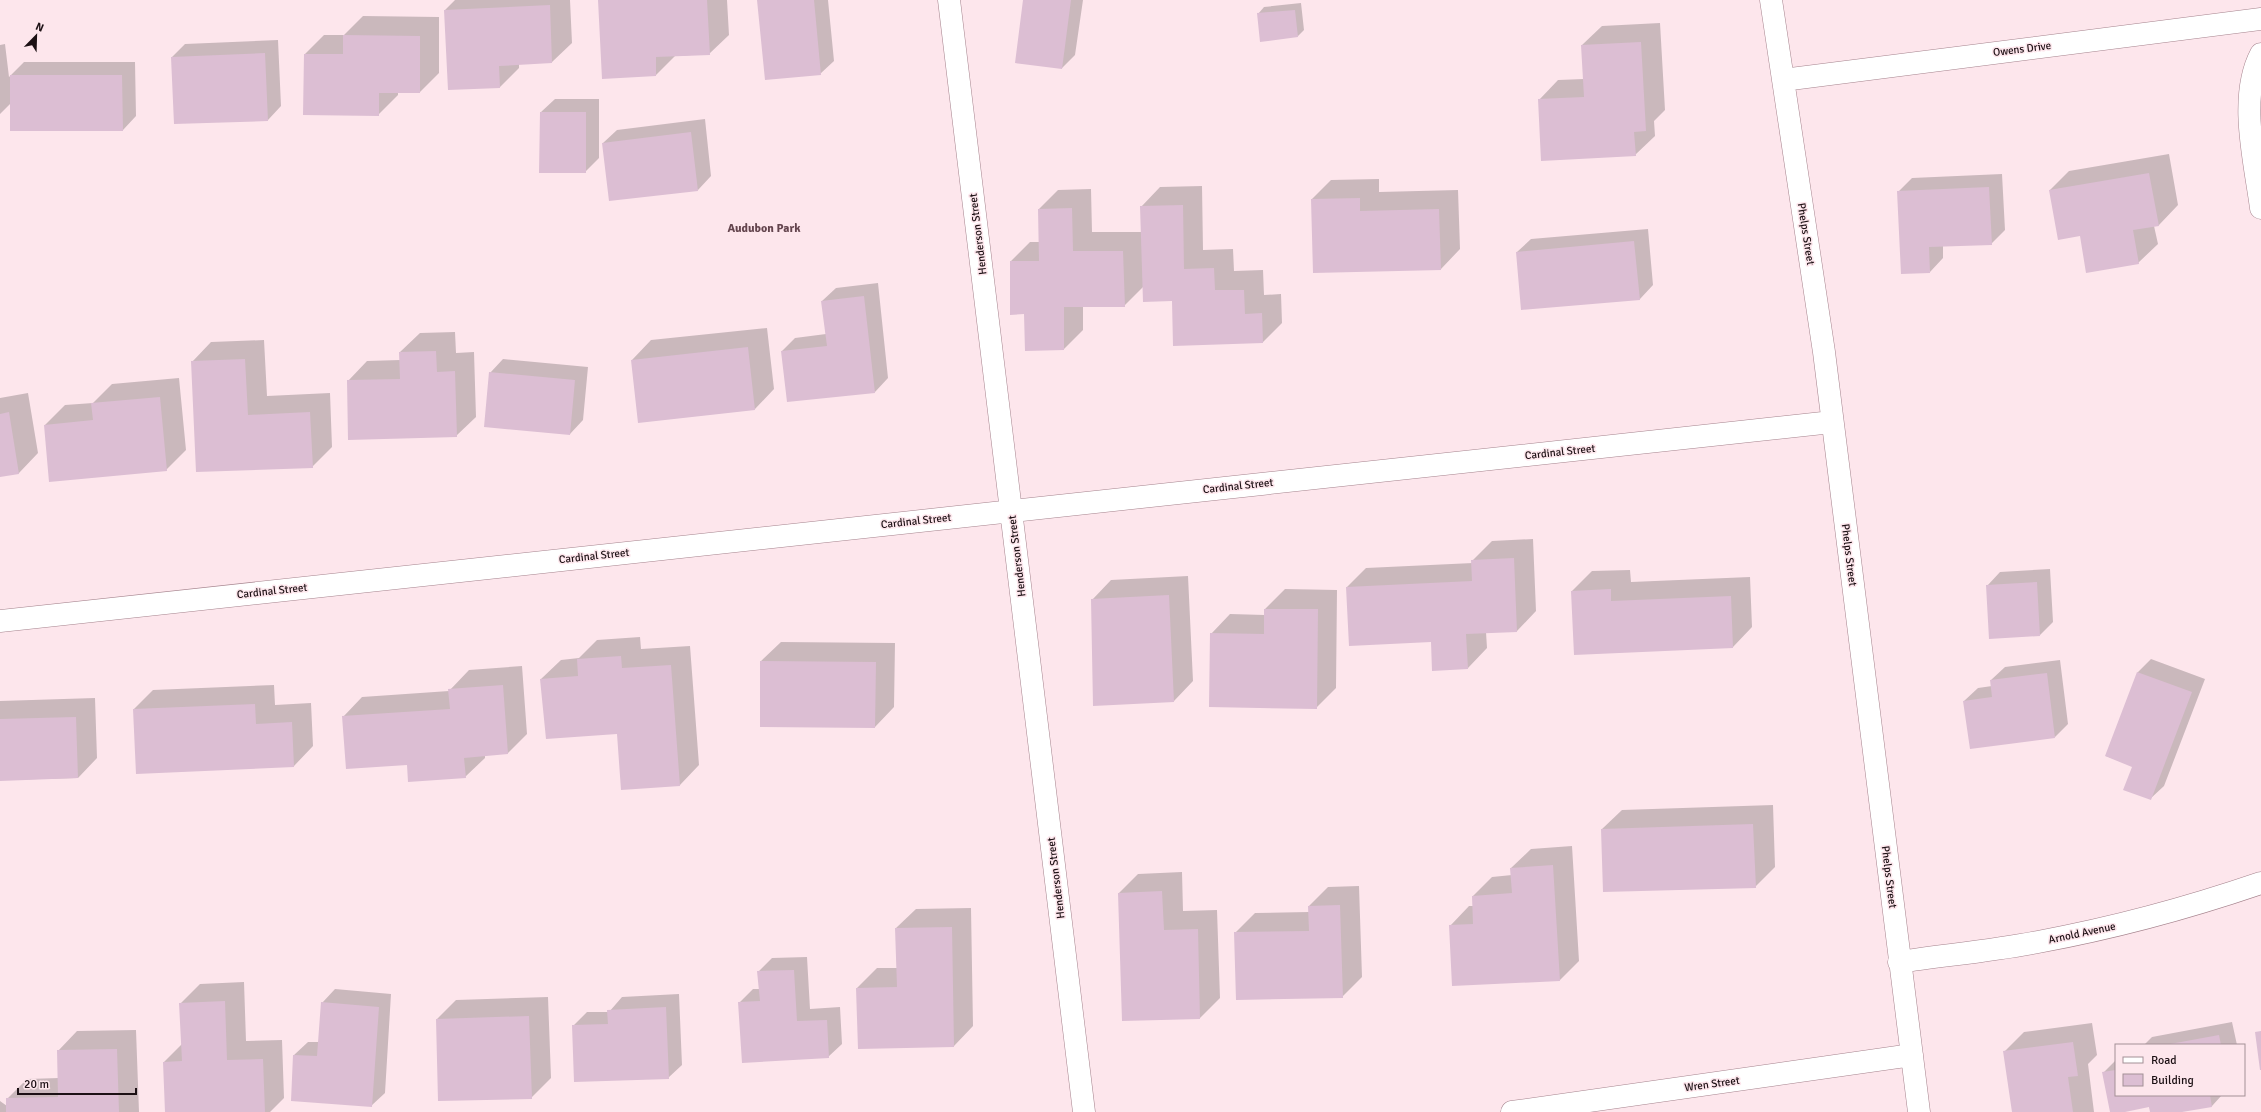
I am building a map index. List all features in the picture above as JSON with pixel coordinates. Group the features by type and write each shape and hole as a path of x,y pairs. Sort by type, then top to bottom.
{"street":[{"name":"Henderson Street","path":"949,0 1084,1112"},
{"name":"Phelps Street","path":"1771,0 1832,422 1919,1112"},
{"name":"Owens Drive","path":"1783,80 2261,19"},
{"path":"2261,54 2256,64 2248,107 2261,208"},
{"name":"Cardinal Street","path":"0,621 1832,422"},
{"name":"Arnold Avenue","path":"1899,962 2036,943 2100,930 2184,909 2261,883"},
{"name":"Wren Street","path":"1512,1112 1912,1055"}],"building":[{"path":"598,0 707,0 710,55 656,57 656,76 602,79"},
{"path":"757,0 814,0 821,75 765,80"},
{"path":"1023,0 1071,0 1062,69 1015,63"},
{"path":"550,5 552,63 499,66 500,88 448,90 444,10"},
{"path":"1295,10 1298,37 1260,42 1257,13"},
{"path":"343,35 420,36 420,93 379,93 379,116 303,115 304,54 343,54"},
{"path":"1641,42 1646,131 1634,132 1636,156 1541,161 1538,99 1584,97 1581,45"},
{"path":"265,53 268,121 174,124 171,57"},
{"path":"10,75 122,75 123,131 10,131"},
{"path":"540,112 586,112 586,173 539,173"},
{"path":"691,132 698,191 609,201 602,143"},
{"path":"2149,173 2159,226 2133,230 2139,264 2086,273 2080,236 2058,240 2049,190"},
{"path":"1989,187 1992,245 1929,247 1930,273 1901,274 1897,191"},
{"path":"1360,198 1360,211 1439,209 1441,270 1313,273 1311,199"},
{"path":"1183,205 1184,269 1214,268 1215,290 1244,290 1245,314 1262,313 1263,343 1173,346 1172,301 1143,302 1140,206"},
{"path":"1072,208 1073,251 1123,251 1125,307 1064,307 1064,350 1025,351 1024,314 1010,315 1010,261 1039,261 1038,209"},
{"path":"1634,241 1640,300 1521,310 1516,252"},
{"path":"864,296 875,393 787,402 781,351 827,346 821,301"},
{"path":"748,347 755,410 638,423 631,360"},
{"path":"436,351 437,372 455,371 457,437 348,440 347,380 400,379 399,352"},
{"path":"245,359 248,415 310,412 313,468 196,472 191,361"},
{"path":"489,372 575,380 570,435 484,427"},
{"path":"160,397 167,471 49,482 44,425 93,420 91,403"},
{"path":"9,412 19,474 0,477 0,414"},
{"path":"1514,558 1517,632 1466,634 1468,669 1432,671 1431,642 1349,646 1346,587 1472,581 1471,560"},
{"path":"2037,582 2040,636 1989,639 1986,585"},
{"path":"1611,589 1611,601 1731,596 1733,648 1574,655 1571,591"},
{"path":"1169,595 1174,702 1093,706 1091,599"},
{"path":"1264,609 1318,609 1317,709 1209,707 1210,633 1264,634"},
{"path":"621,656 622,668 671,665 680,786 621,790 617,734 546,739 540,679 578,676 577,659"},
{"path":"760,661 876,662 875,728 760,727"},
{"path":"2137,672 2192,692 2151,800 2123,790 2132,767 2105,756"},
{"path":"2047,673 2055,738 1970,749 1963,701 1992,697 1990,680"},
{"path":"503,685 508,754 464,758 466,778 408,782 407,765 346,769 342,716 450,709 448,689"},
{"path":"255,704 256,724 292,722 294,767 136,774 133,709"},
{"path":"76,717 78,778 0,781 0,719"},
{"path":"1753,824 1756,888 1603,892 1601,829"},
{"path":"1553,865 1560,981 1452,986 1449,925 1473,924 1472,896 1512,893 1510,868"},
{"path":"1162,891 1164,930 1198,929 1200,1019 1122,1021 1118,893"},
{"path":"1340,905 1343,998 1236,1000 1234,932 1309,931 1308,906"},
{"path":"952,927 954,1047 858,1049 856,988 897,987 895,928"},
{"path":"794,970 797,1021 827,1020 829,1058 742,1063 738,1002 760,1001 757,971"},
{"path":"225,1001 227,1060 263,1059 265,1112 165,1112 163,1062 182,1061 179,1003"},
{"path":"321,1002 379,1007 372,1107 291,1101 293,1055 317,1056"},
{"path":"666,1007 669,1079 574,1082 572,1025 608,1024 607,1010"},
{"path":"529,1016 532,1099 438,1101 436,1019"},
{"path":"2261,1031 2261,1070 2260,1070 2255,1032"},
{"path":"2219,1035 2221,1044 2170,1044"},
{"path":"2073,1042 2078,1076 2068,1077 2073,1112 2012,1112 2003,1051"},
{"path":"117,1049 119,1112 6,1112 6,1098 58,1097 57,1050"},
{"path":"2115,1070 2115,1096 2210,1096 2212,1107 2182,1112 2150,1112 2149,1107 2125,1112 2110,1112 2102,1072"}],"district":[{"name":"Audubon Park","path":"764,228"}]}
